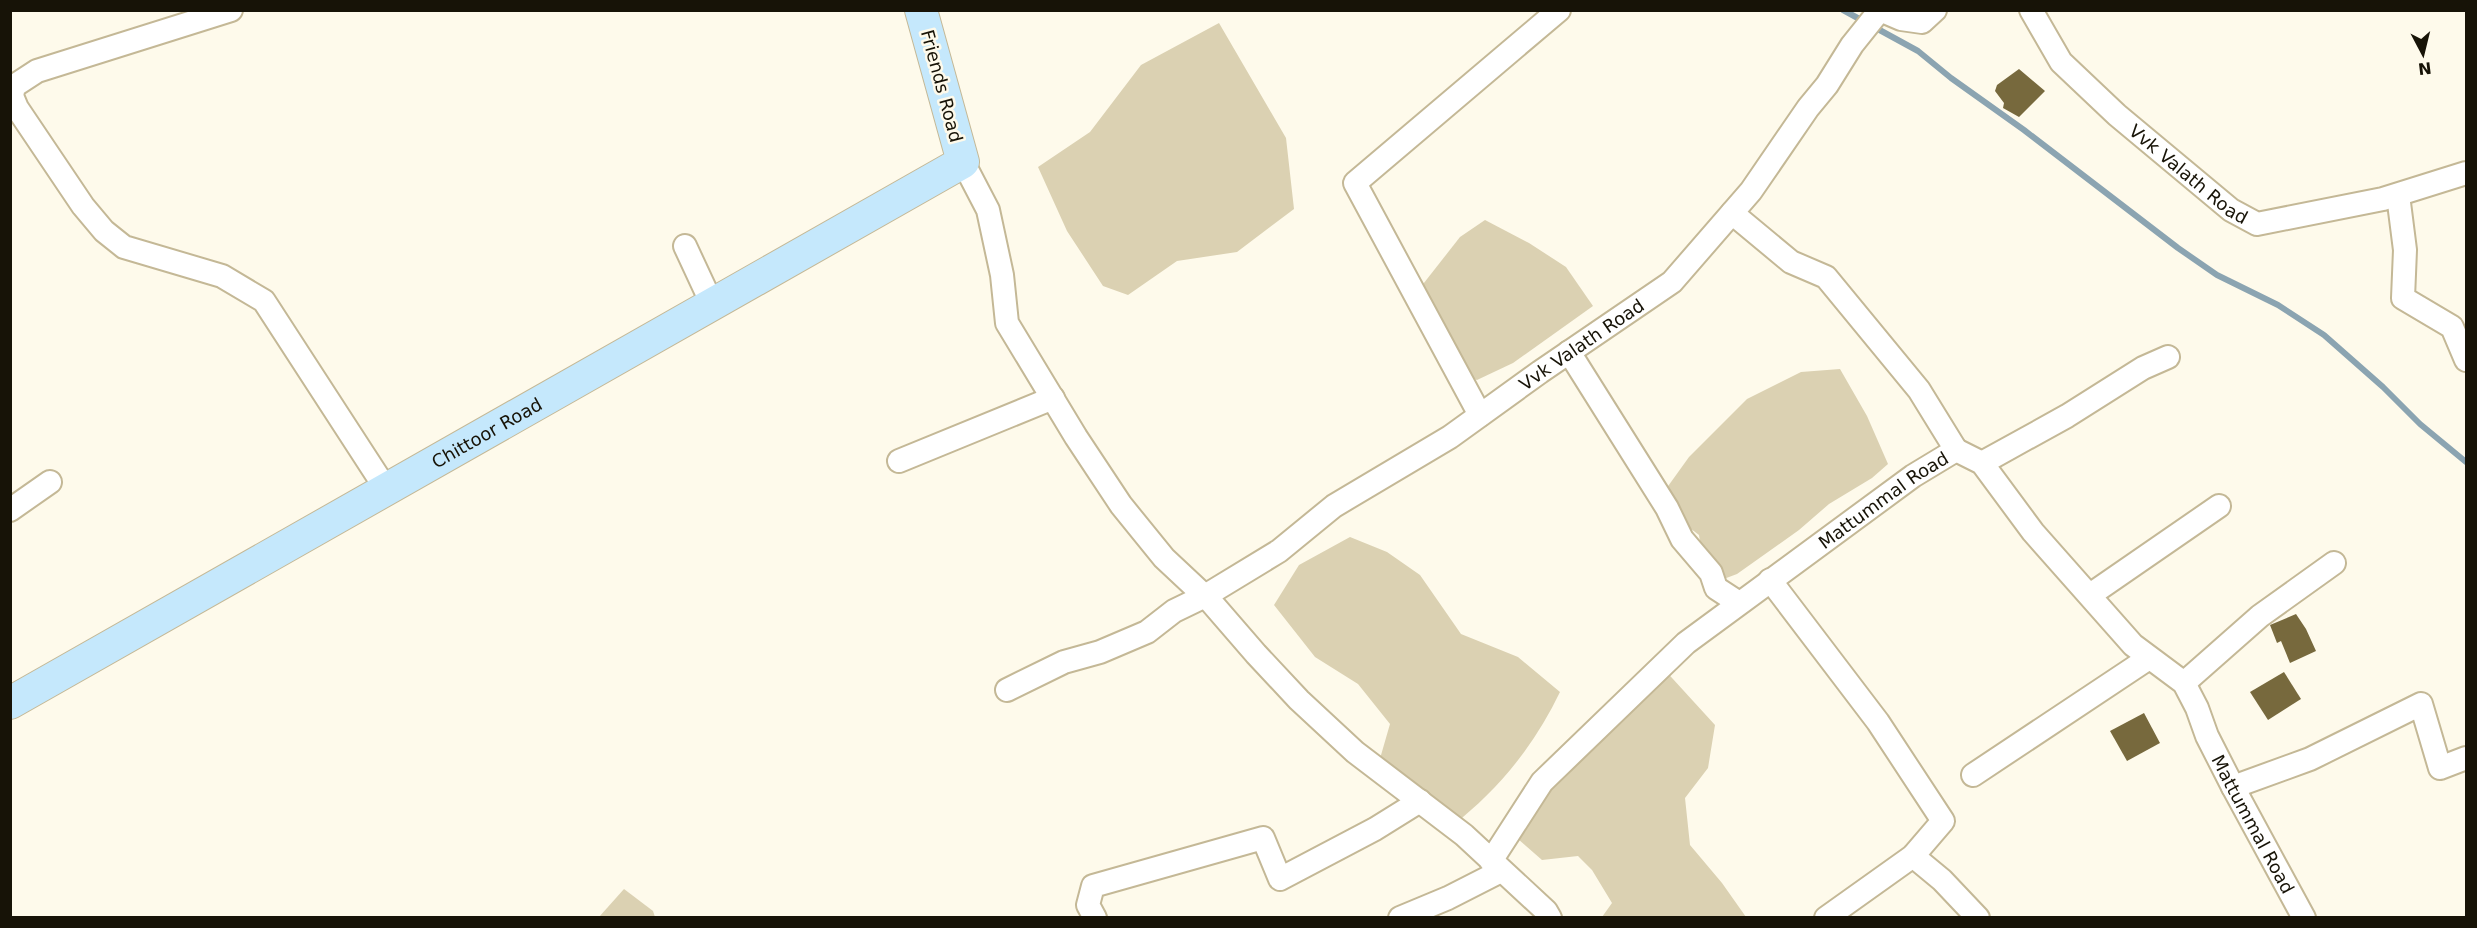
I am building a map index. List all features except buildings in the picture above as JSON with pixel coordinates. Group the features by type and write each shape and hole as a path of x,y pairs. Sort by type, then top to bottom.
{"main road":[{"name":"Friends Road","path":"921,10 963,162"},
{"name":"Chittoor Road","path":"10,703 963,162"}],"street":[{"path":"231,10 37,72 14,86 12,96 47,156 82,206 104,231 124,247 222,276 264,301 386,489"},
{"path":"1480,416 1355,183 1559,10"},
{"name":"Vvk Valath Road","path":"1007,690 1064,662 1100,652 1147,632 1174,611 1205,596 1280,551 1334,506 1450,437 1672,282 1751,191 1863,30 1880,10 1901,20 1922,22 1935,10"},
{"name":"Vvk Valath Road","path":"2031,10 2061,62 2117,115 2231,210 2257,224 2398,195 2466,173"},
{"path":"963,162 988,210 1002,274 1007,323 1076,437 1121,505 1164,558 1205,596 1299,700 1355,752 1464,835 1546,911 1550,918"},
{"path":"2398,195 2405,250 2403,298 2452,327 2466,360"},
{"path":"1732,213 1791,262 1826,277 1920,390 1956,450"},
{"path":"686,246 712,304"},
{"path":"1569,352 1667,508 1682,539 1711,573 1716,588 1739,603"},
{"path":"1982,464 2067,416 2143,368 2168,357"},
{"path":"899,461 1053,398"},
{"name":"Mattummal Road","path":"1496,866 1542,782 1686,643 1912,476 1956,450 1982,464 2033,532 2133,645 2184,683 2233,787 2304,918"},
{"path":"10,510 50,482"},
{"path":"2090,595 2219,506"},
{"path":"2184,683 2260,616 2334,563"},
{"path":"1770,580 1878,722 1943,821 1913,856 1826,918"},
{"path":"1973,775 2149,658"},
{"path":"2233,787 2310,759 2421,704 2440,768 2466,758"},
{"path":"1095,918 1088,905 1093,886 1263,838 1280,879 1375,829 1420,801"},
{"path":"1913,856 1942,880 1978,918"},
{"path":"1400,918 1448,898 1496,866"}],"shaded area":[{"path":"1219,23 1286,138 1294,209 1237,252 1177,261 1128,295 1103,286 1067,231 1038,167 1090,132 1141,65"},
{"path":"1485,220 1529,243 1566,267 1593,306 1513,363 1477,380 1457,373 1420,288 1460,237"},
{"path":"1840,369 1867,416 1888,464 1872,478 1829,504 1799,530 1737,574 1721,580 1702,555 1699,535 1669,512 1666,489 1689,457 1747,399 1801,372"},
{"path":"1350,537 1387,552 1420,575 1461,634 1518,657 1560,692 1539,731 1514,765 1485,797 1452,826 1377,769 1390,724 1358,684 1315,657 1274,605 1299,565"},
{"path":"1662,667 1715,725 1708,768 1685,798 1690,845 1722,883 1746,917 1602,917 1612,903 1592,870 1578,856 1542,860 1510,832"},
{"path":"624,889 653,911 655,917 599,917"}],"waterway":[{"path":"1843,10 1918,51 1951,78 2217,275 2278,305 2324,335 2383,387 2420,424 2466,462"}]}
